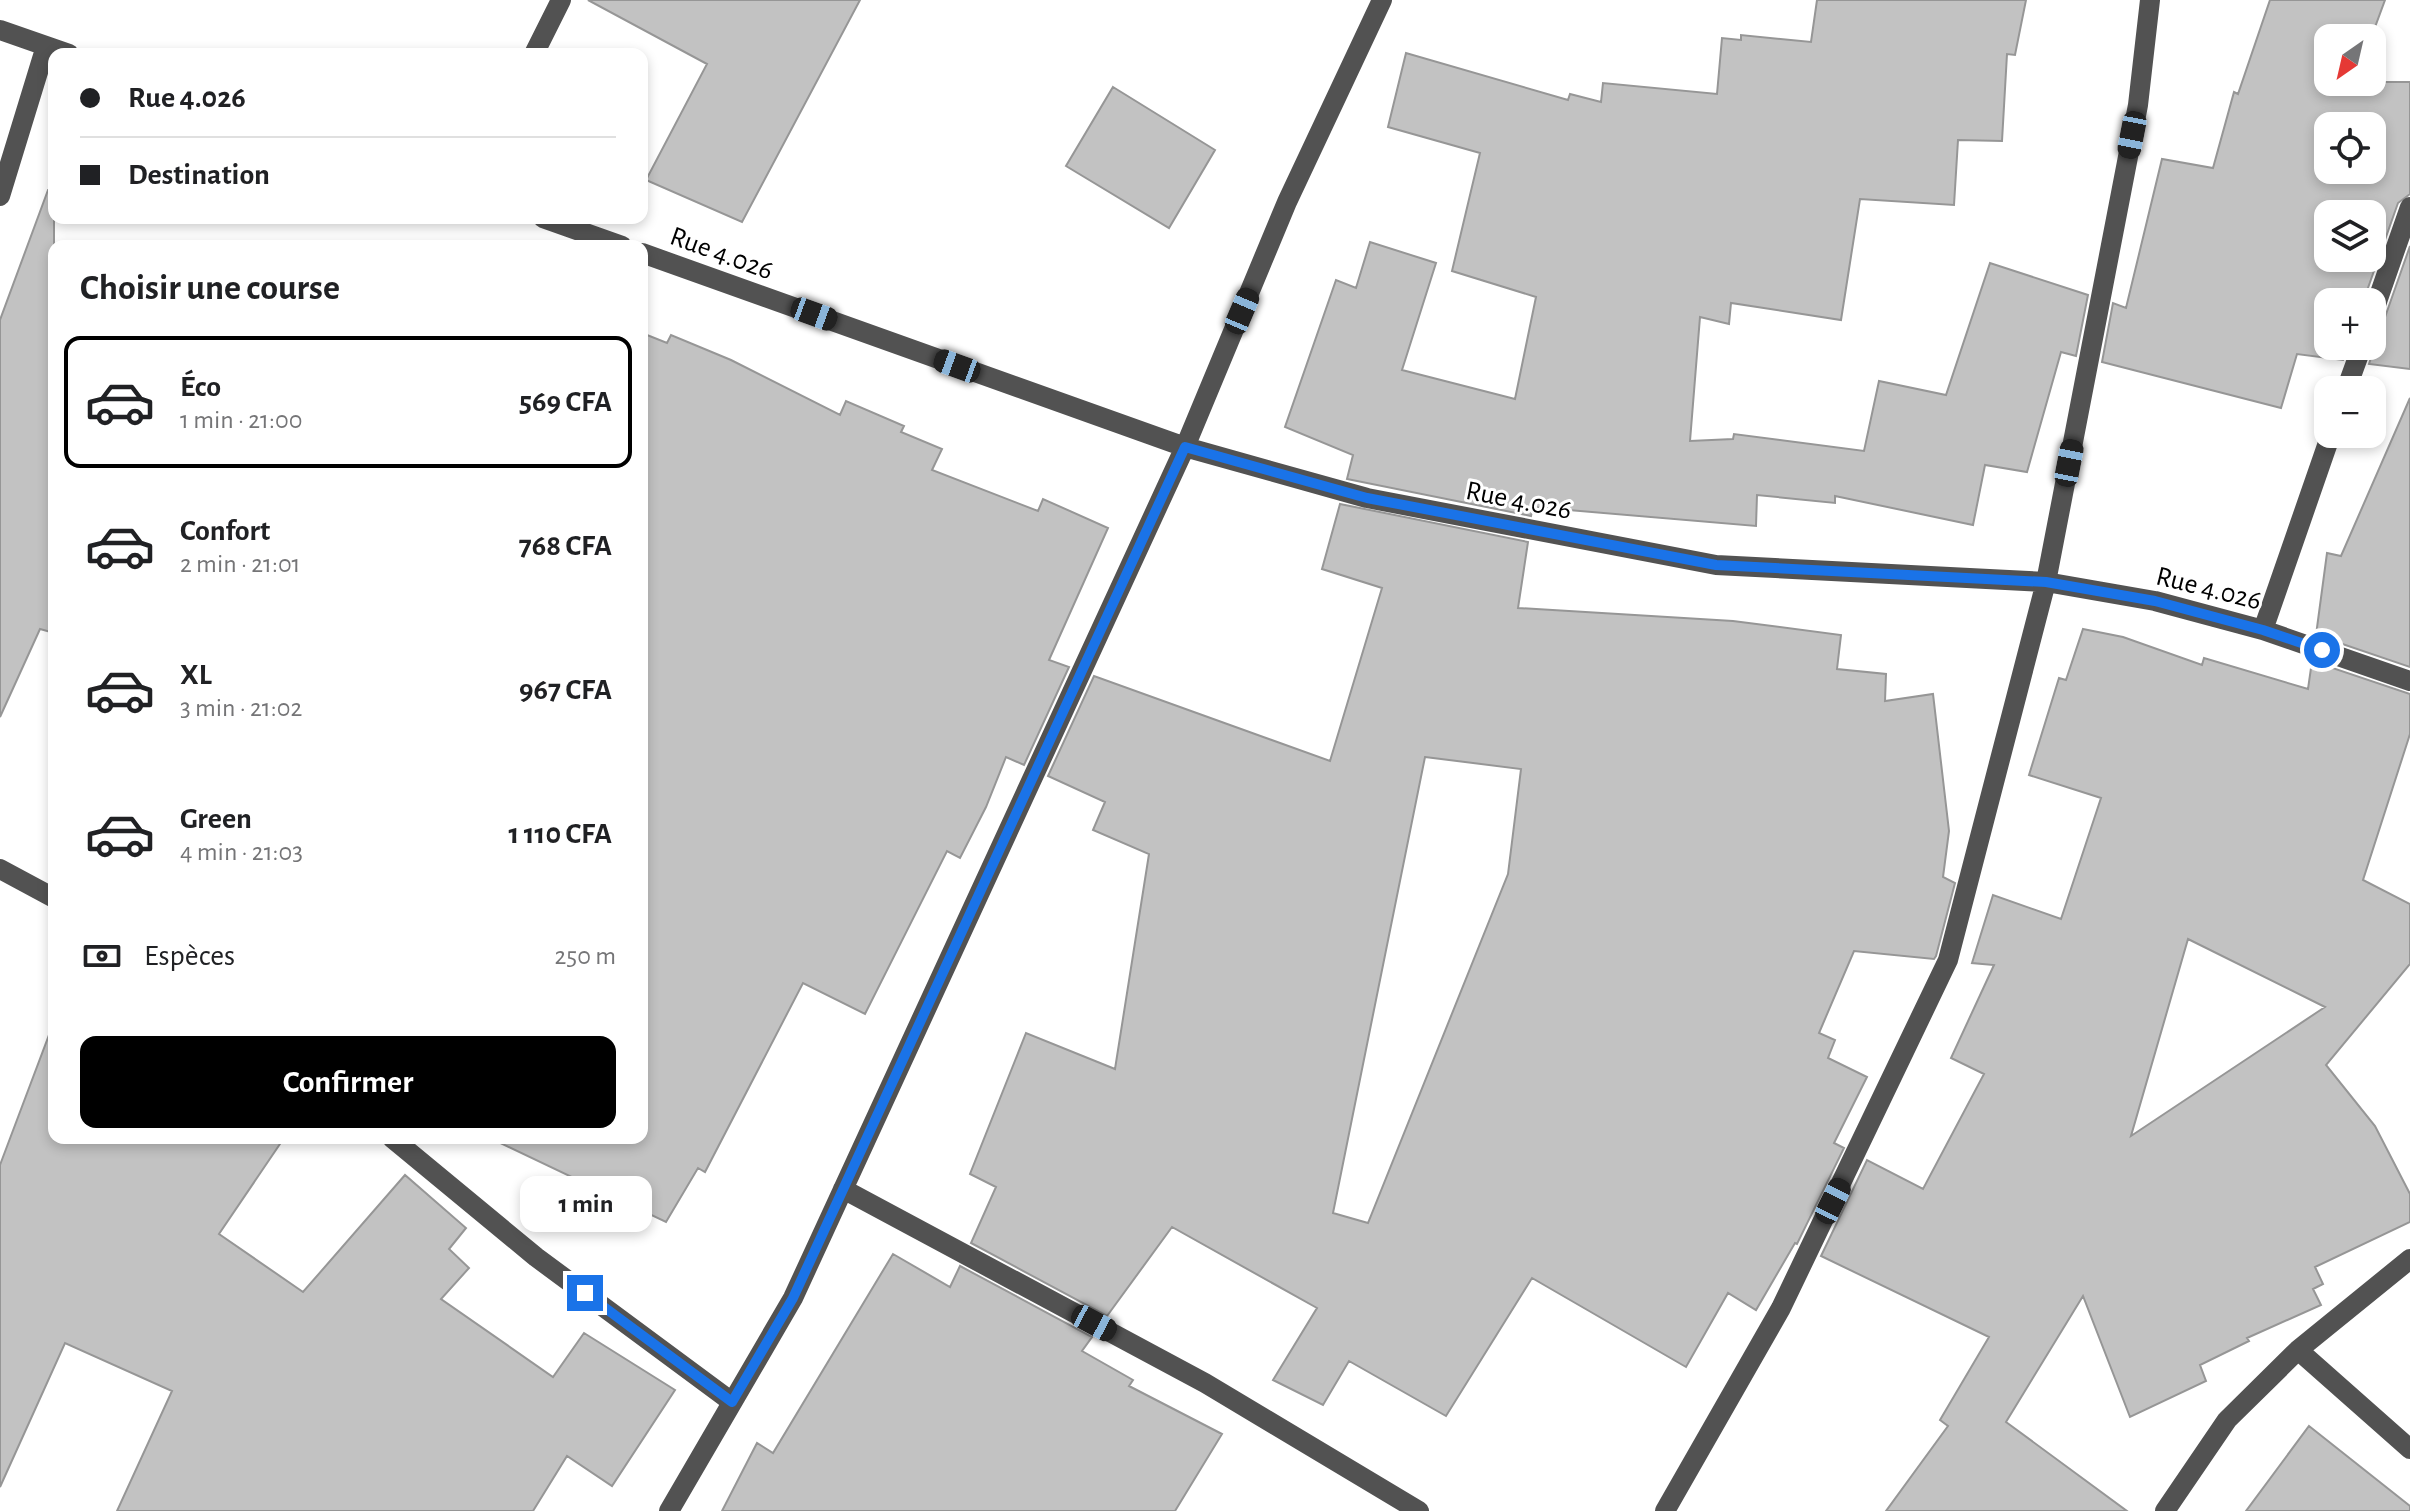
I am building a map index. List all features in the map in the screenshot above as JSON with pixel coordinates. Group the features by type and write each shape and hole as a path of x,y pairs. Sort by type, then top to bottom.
{"street":[{"path":"537,48 561,0"},
{"path":"669,1511 793,1298 1185,447 1287,202 1382,0"},
{"path":"1665,1511 1781,1308 1948,960 2046,582 2138,105 2150,0"},
{"path":"0,30 52,48"},
{"path":"0,196 46,46"},
{"path":"2382,288 2410,207"},
{"path":"560,224 605,240"},
{"name":"Rue 4.026","path":"648,255 1185,447 1367,498 1716,565 2046,582 2155,601 2263,630 2410,681"},
{"path":"2263,630 2326,448"},
{"path":"0,869 48,895"},
{"path":"399,1144 536,1257 732,1402"},
{"path":"843,1189 1205,1383 1419,1511"},
{"path":"2165,1511 2227,1420 2298,1350 2410,1259"},
{"path":"2298,1350 2410,1449"}],"building":[{"path":"588,0 860,0 742,222 648,181 707,64"},
{"path":"1817,0 2026,0 2015,55 2007,54 2002,141 1958,140 1954,205 1860,199 1841,320 1731,303 1729,324 1700,317 1690,441 1733,439 1734,434 1864,451 1879,381 1946,395 1990,263 2088,295 2076,356 2061,352 2027,472 1985,465 1973,525 1835,496 1835,503 1757,495 1756,526 1533,507 1531,516 1347,479 1353,455 1285,427 1336,280 1356,288 1370,242 1436,263 1402,370 1515,399 1536,297 1452,271 1480,153 1388,127 1406,53 1568,100 1570,94 1601,102 1603,83 1717,94 1722,38 1741,40 1741,35 1811,42"},
{"path":"2270,0 2385,0 2376,24 2314,24 2314,96 2386,96 2386,82 2410,82 2410,194 2398,203 2386,237 2386,200 2314,200 2314,272 2374,272 2368,288 2314,288 2314,356 2297,354 2281,408 2102,362 2113,303 2126,308 2162,159 2213,168 2234,92 2238,94"},
{"path":"1113,87 1215,150 1169,228 1066,166"},
{"path":"48,190 48,224 54,224 54,240 48,240 48,631 40,629 0,717 0,320"},
{"path":"2410,246 2410,369 2369,364 2370,360 2386,360 2386,314"},
{"path":"648,335 667,343 671,335 731,360 840,415 846,401 904,426 901,432 942,449 932,470 1038,511 1043,499 1108,528 1049,660 1069,667 1024,765 1006,757 986,807 960,858 947,851 865,1014 803,983 705,1172 698,1168 666,1222 503,1144 648,1144"},
{"path":"2410,398 2410,667 2316,635 2327,553 2341,556"},
{"path":"1340,504 1528,542 1518,608 1733,621 1841,635 1837,669 1886,674 1885,701 1933,694 1949,831 1943,877 1955,883 1936,956 1934,959 1854,951 1819,1033 1835,1040 1828,1058 1867,1077 1834,1143 1844,1148 1797,1244 1756,1310 1728,1293 1686,1367 1532,1278 1446,1416 1349,1361 1323,1405 1273,1380 1317,1308 1172,1227 1107,1316 971,1243 996,1187 970,1174 1026,1033 1115,1069 1149,854 1093,830 1105,802 1048,776 1094,676 1330,761 1382,588 1322,569","holes":["1425,757 1521,769 1508,874 1368,1223 1333,1213"]},
{"path":"2083,629 2123,637 2202,665 2204,658 2308,689 2312,661 2410,694 2410,734 2363,880 2410,904 2410,964 2326,1065 2375,1126 2410,1194 2410,1222 2315,1267 2323,1284 2313,1289 2321,1305 2247,1338 2249,1341 2200,1365 2206,1381 2130,1417 2083,1296 2006,1422 2127,1511 1886,1511 1948,1426 1940,1420 1989,1337 1821,1256 1867,1160 1923,1189 1984,1074 1951,1058 1994,965 1972,963 1993,895 2061,919 2101,798 2029,775 2059,678 2066,680","holes":["2188,939 2325,1007 2131,1136"]},
{"path":"48,1038 48,1144 280,1144 219,1234 303,1292 405,1175 466,1228 449,1249 469,1268 441,1299 553,1377 584,1333 675,1390 612,1486 567,1456 533,1511 117,1511 172,1391 65,1343 0,1487 0,1165"},
{"path":"893,1254 950,1287 960,1266 1092,1337 1082,1351 1133,1380 1129,1386 1222,1434 1175,1511 722,1511 757,1443 773,1453"},
{"path":"2309,1426 2410,1506 2410,1511 2246,1511"}],"route":[{"path":"585,1293 732,1402 793,1298 1185,447 1367,498 1716,565 2046,582 2155,601 2263,630 2322,650"}]}
